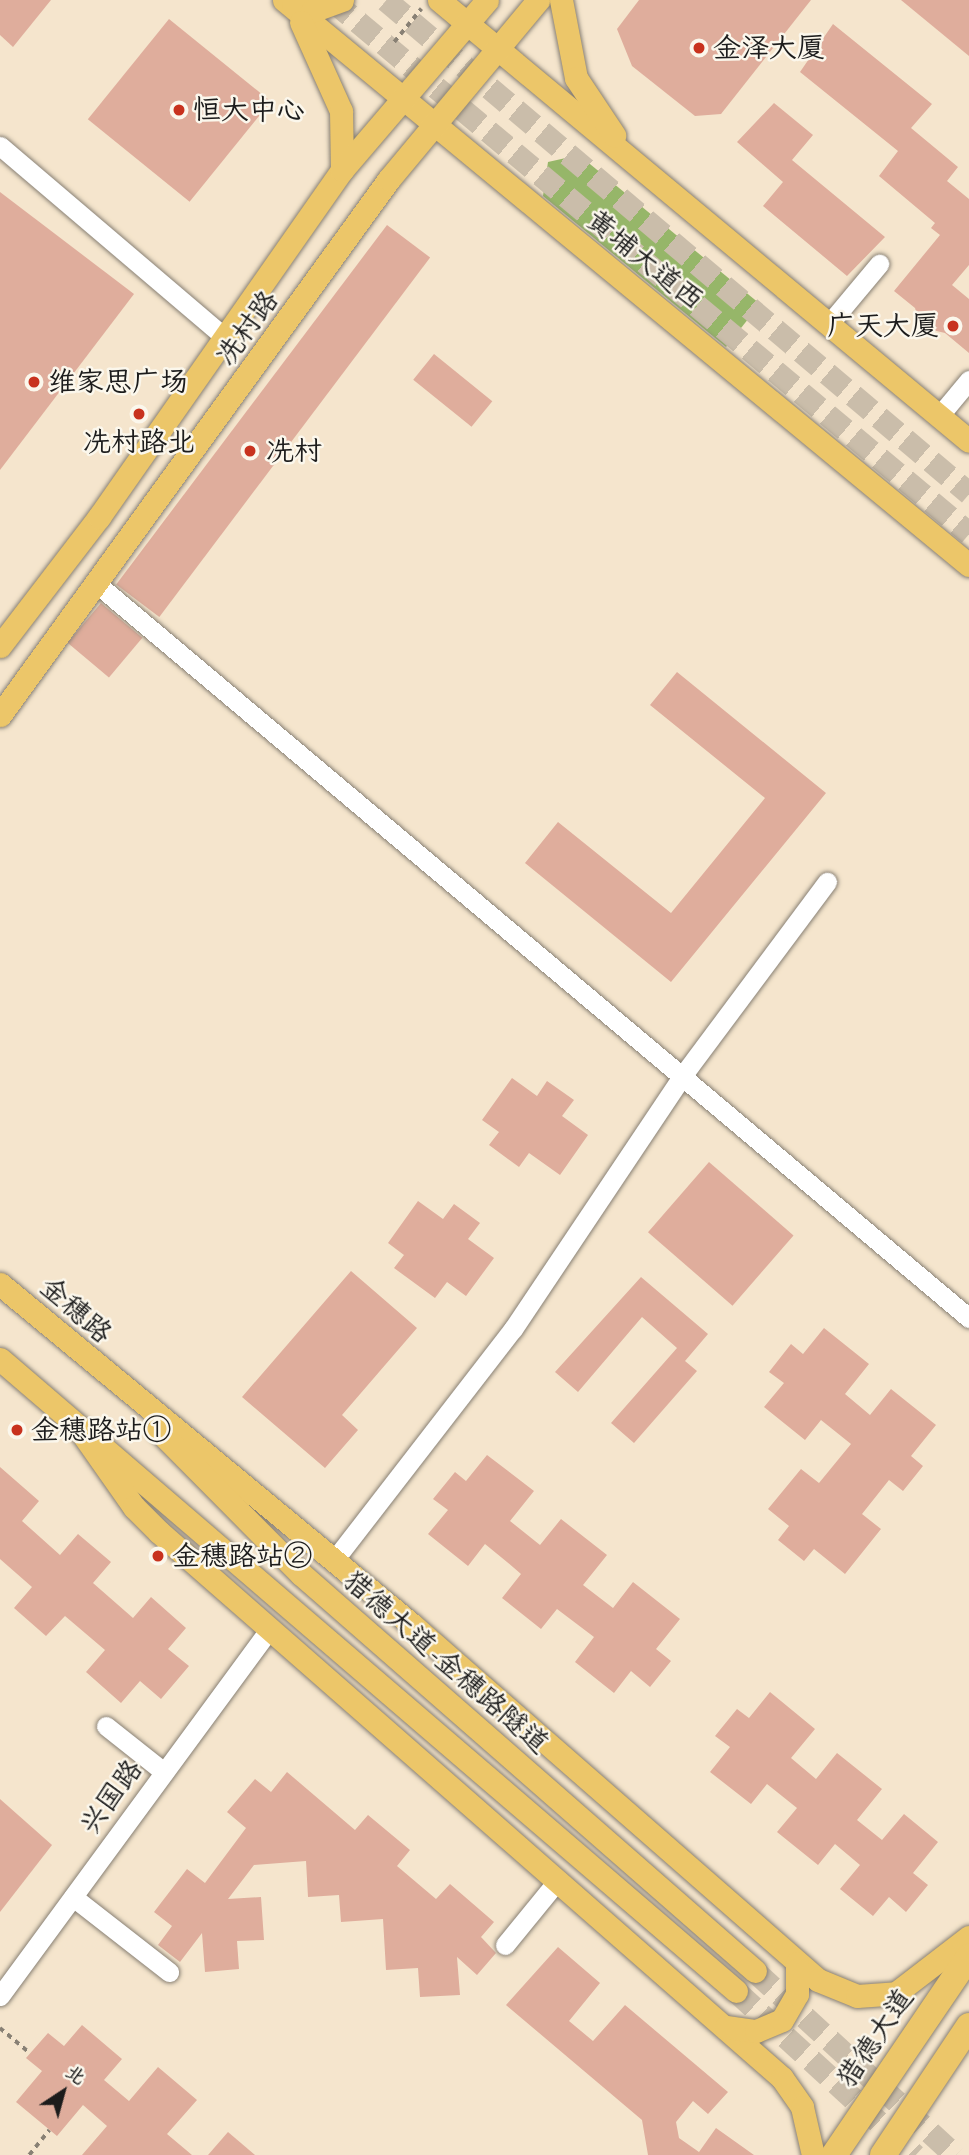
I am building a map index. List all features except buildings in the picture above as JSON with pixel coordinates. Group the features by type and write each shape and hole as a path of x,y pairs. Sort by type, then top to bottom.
{"highway":[{"name":"猎德大道","path":"834,2155 969,1956"},
{"path":"883,2155 969,2026"}],"main road":[{"path":"285,1 312,11 342,0"},
{"name":"冼村路","path":"0,646 122,484 221,334 342,170 465,22 487,0"},
{"name":"冼村路","path":"0,715 433,125 538,0"},
{"path":"561,0 576,78 639,168"},
{"path":"285,1 328,71 341,111 342,170"},
{"name":"黄埔大道西","path":"285,1 969,565"},
{"path":"433,1 465,22 969,441"},
{"name":"金穗路","path":"0,1284 113,1382"},
{"path":"2,1364 77,1426 134,1507 268,1631 726,2027 794,2093 813,2155"},
{"path":"113,1382 335,1559 797,1963 839,1990 878,1997 915,1984 969,1937"},
{"name":"猎德大道-金穗路隧道","path":"113,1382 301,1574 755,1971"},
{"name":"猎德大道-金穗路隧道","path":"77,1426 350,1653 736,1991"},
{"path":"726,2027 756,2031 782,2020 797,1994 797,1963"}],"street":[{"path":"0,146 221,334"},
{"path":"828,325 879,264"},
{"path":"939,416 969,380"},
{"path":"97,584 969,1318"},
{"path":"335,1559 513,1329 683,1075 827,882"},
{"name":"兴国路","path":"0,1996 268,1631"},
{"path":"106,1726 164,1772"},
{"path":"505,1945 558,1880"},
{"path":"73,1896 169,1972"}],"path":[{"path":"394,42 433,1"},
{"path":"0,2028 30,2053"},
{"path":"29,2155 49,2130"}],"green space":[{"path":"579,155 760,304 726,347 543,196 548,162"}],"tunnel":[{"path":"332,0 969,533"},
{"path":"386,0 969,493"},
{"path":"755,1971 955,2155"},
{"path":"736,1991 915,2155"}],"place":[{"name":"金泽大厦","path":"699,48"},
{"name":"恒大中心","path":"179,110"},
{"name":"广天大厦","path":"953,326"},
{"name":"维家思广场","path":"34,382"},
{"name":"冼村路北","path":"139,414"},
{"name":"冼村","path":"250,451"},
{"name":"金穗路站①","path":"17,1430"},
{"name":"金穗路站②","path":"158,1556"}]}
